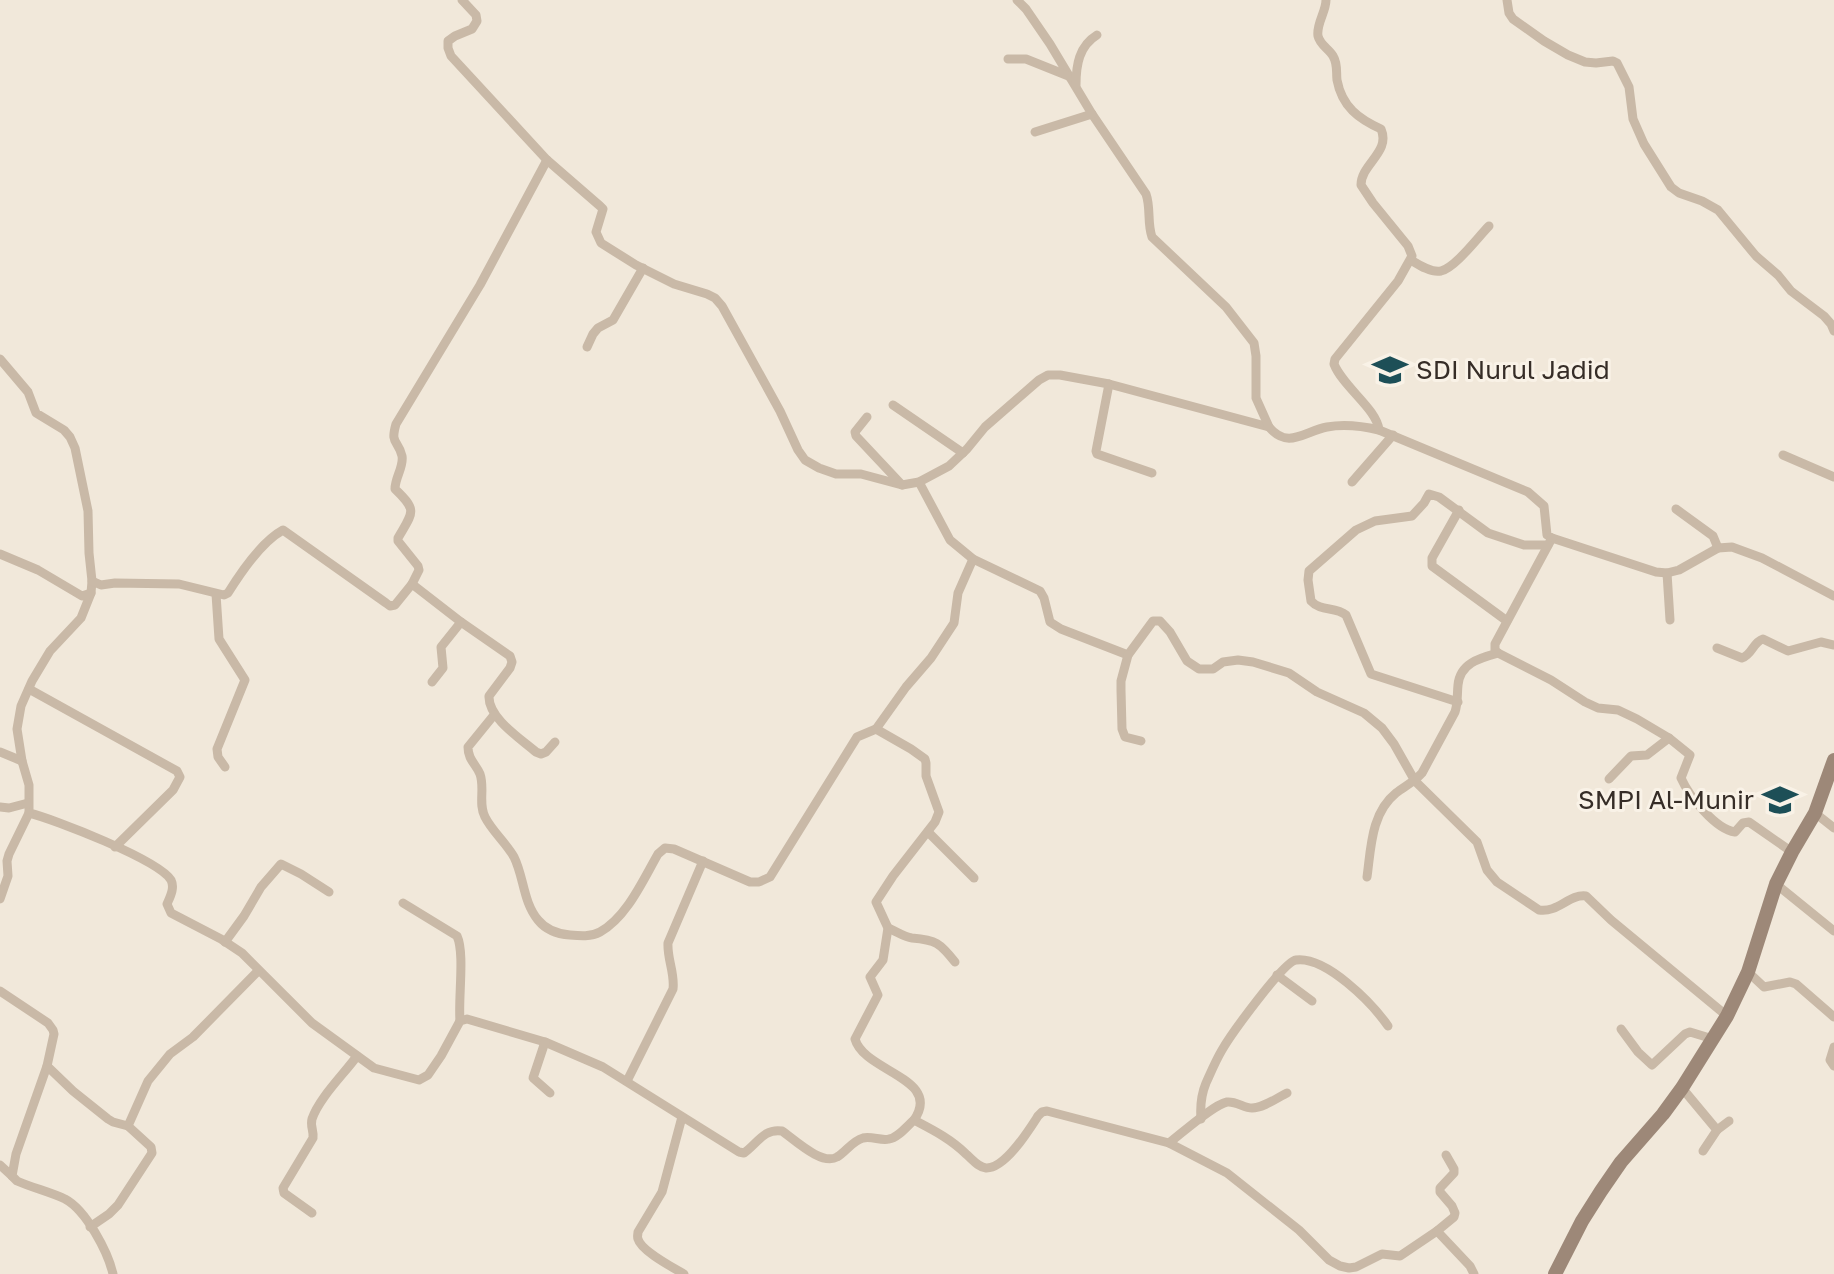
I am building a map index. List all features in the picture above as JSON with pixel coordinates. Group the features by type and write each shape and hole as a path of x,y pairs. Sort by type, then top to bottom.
{"street":[{"path":"462,0 476,15 477,21 472,29 448,41 451,56 547,160 603,209 596,232 601,243 674,284 715,298 780,411 798,450 805,460 819,468 836,474 861,474 902,485 919,482 949,466 985,427 1048,375 1109,384 1269,427"},
{"path":"1017,0 1074,81 1092,114 1146,194 1152,237 1226,307 1254,343 1256,398 1273,432 1297,438 1323,427 1336,426 1364,427 1393,435 1528,492 1544,506 1550,542"},
{"path":"1326,0 1318,38 1337,64 1337,81 1355,115 1384,133 1385,139 1379,153 1363,173 1361,185 1408,246 1412,256 1398,281 1334,364 1345,384 1375,417 1379,430"},
{"path":"1507,0 1513,19 1568,55 1585,62 1617,63 1629,87 1638,132 1671,187 1718,210 1756,256 1791,291 1824,316 1834,331"},
{"path":"1074,81 1083,47 1097,35"},
{"path":"1008,59 1026,59 1074,81"},
{"path":"1035,132 1092,114"},
{"path":"92,581 101,585 179,584 222,596 228,593 251,560 283,530 390,606 395,605 412,584 419,568 398,541 412,510 407,500 395,489 402,461 402,454 394,441 396,424 480,285 547,160"},
{"path":"1411,260 1438,272 1445,270 1489,226"},
{"path":"587,347 598,328 613,320 643,268"},
{"path":"0,359 28,392 36,413 64,430 75,448 88,511 92,581 91,593 81,618 50,651 18,716 22,761 29,785 28,808 9,854 8,876 0,899"},
{"path":"1109,384 1097,454 1152,473"},
{"path":"893,405 963,453"},
{"path":"867,417 855,432 856,436 902,485"},
{"path":"1352,482 1393,435"},
{"path":"1783,455 1834,477"},
{"path":"919,482 947,536 973,559 1040,591 1050,622 1061,629 1128,655"},
{"path":"1458,702 1371,674 1346,615 1337,610 1319,608 1311,601 1308,575 1346,537 1375,521 1412,516 1429,494 1459,510 1488,533 1524,545 1550,542 1667,573 1679,570 1718,548 1732,547 1762,558 1834,596"},
{"path":"1676,509 1713,536 1718,548"},
{"path":"1459,510 1432,558 1432,566 1507,621"},
{"path":"1550,542 1495,644 1495,650 1585,702 1598,708 1618,710 1669,738 1690,755 1681,778 1702,809 1725,829 1735,832 1747,821 1792,852"},
{"path":"0,554 38,570 82,596 91,593"},
{"path":"494,715 470,743 468,753 482,782 485,818 514,857 528,902 544,926 557,934 582,937 598,934 622,911 665,848 674,849 750,882 759,882 770,877 857,737 876,729 931,658 954,623 958,593 973,559"},
{"path":"1667,573 1670,620"},
{"path":"412,584 511,659 510,668 489,696 488,702 494,715 536,752 546,752 555,742"},
{"path":"216,594 221,645 245,677 217,749 225,767"},
{"path":"1141,741 1125,737 1122,729 1121,681 1128,655 1153,621 1162,622 1187,661 1199,669 1205,671 1223,662 1238,660 1289,673 1317,692 1364,713 1382,728 1415,781 1477,842 1487,870 1497,882 1544,911 1560,907 1578,896 1586,896 1727,1016"},
{"path":"432,682 443,668 441,647 461,622"},
{"path":"1717,648 1742,658 1763,639 1788,651 1821,642 1834,645"},
{"path":"1367,877 1375,822 1385,804 1422,773 1458,702 1458,680 1462,671 1478,659 1498,653"},
{"path":"29,689 177,771 180,777 173,790 115,847"},
{"path":"460,1021 482,1022 545,1042 603,1067 739,1152 748,1151 768,1131 775,1130 782,1131 814,1155 830,1160 836,1159 863,1138 894,1138 920,1112 920,1097 906,1080 865,1054 855,1039 878,995 870,977 883,960 888,928 876,902 935,822 939,812 926,776 925,759 876,729"},
{"path":"1609,779 1631,756 1647,755 1669,738"},
{"path":"0,752 22,761"},
{"path":"1555,1274 1582,1221 1621,1162 1682,1088 1727,1016 1748,972 1776,884 1815,813 1833,767"},
{"path":"0,807 28,808 144,860 171,881 172,892 167,904 171,913 242,953 312,1023 374,1068 422,1079 441,1056 460,1021 461,948 457,936 403,903"},
{"path":"1815,813 1834,828"},
{"path":"928,832 974,878"},
{"path":"627,1081 673,989 668,943 703,861"},
{"path":"225,942 261,887 281,864 329,892"},
{"path":"1776,884 1834,931"},
{"path":"888,928 911,938 937,942 955,962"},
{"path":"1201,1119 1200,1103 1205,1085 1222,1051 1277,975 1290,962 1297,960 1332,971 1379,1012 1388,1026"},
{"path":"128,1126 148,1081 170,1054 193,1037 258,971"},
{"path":"1748,972 1764,987 1793,983 1834,1017"},
{"path":"1277,975 1312,1001"},
{"path":"0,991 51,1026 54,1038 16,1154 12,1176"},
{"path":"1621,1029 1652,1065 1685,1034 1690,1032 1713,1039"},
{"path":"545,1042 533,1078 550,1093"},
{"path":"1834,1047 1830,1060 1834,1066"},
{"path":"312,1213 284,1193 283,1188 313,1138 311,1125 315,1114 357,1056"},
{"path":"47,1066 108,1119 128,1126 151,1147 152,1153 118,1205 90,1227"},
{"path":"1682,1088 1717,1130"},
{"path":"1169,1143 1225,1103 1257,1107 1287,1093"},
{"path":"914,1120 954,1143 984,1168 997,1164 1011,1152 1038,1116 1047,1111 1169,1143 1234,1177 1299,1230 1329,1260 1349,1268 1382,1254 1400,1256 1454,1217 1452,1206 1440,1192 1454,1173 1446,1155"},
{"path":"682,1117 662,1192 638,1232 638,1238 654,1255 684,1274"},
{"path":"1703,1151 1717,1130 1729,1121"},
{"path":"0,1165 24,1185 67,1200 75,1206 108,1256 113,1274"},
{"path":"1437,1231 1474,1274"}],"place":[{"name":"SDI Nurul Jadid","path":"1390,370"},
{"name":"SMPI Al-Munir","path":"1780,800"}]}
